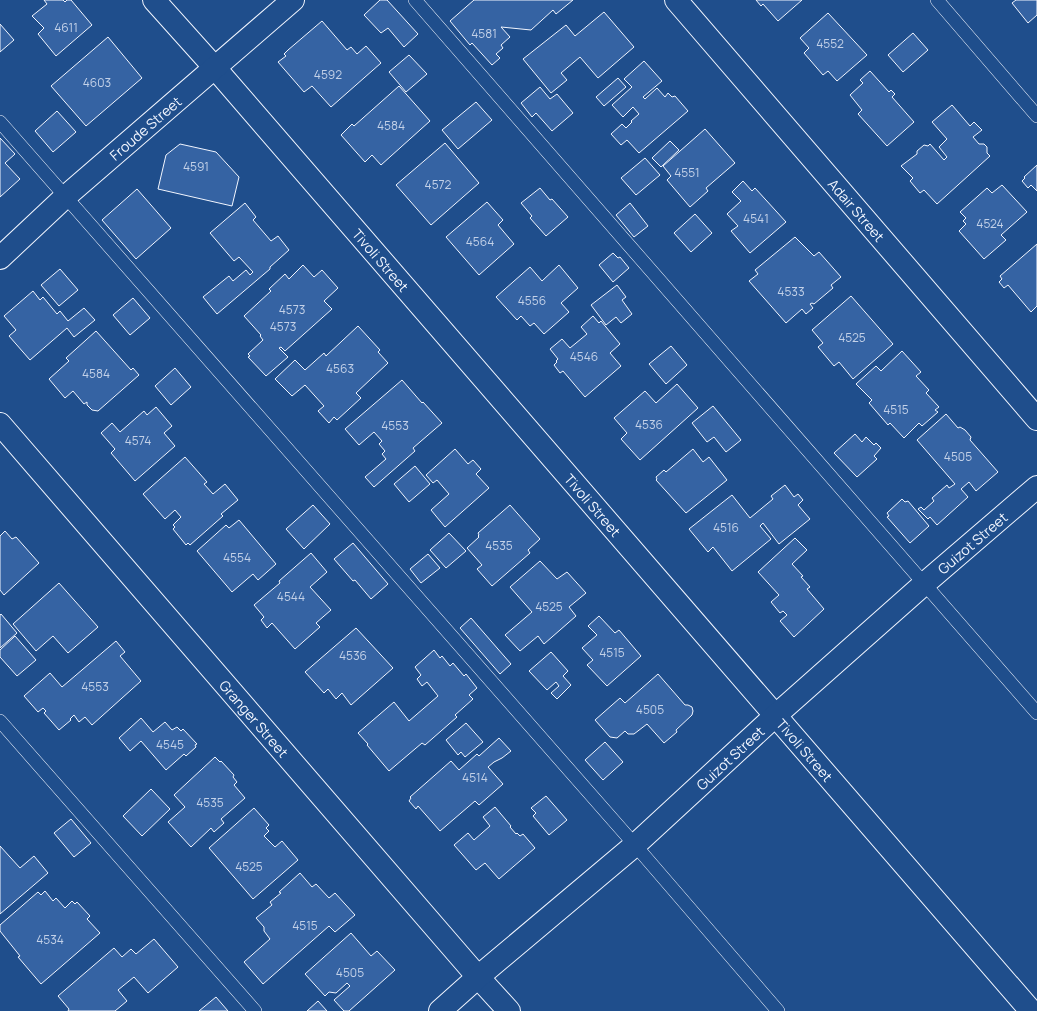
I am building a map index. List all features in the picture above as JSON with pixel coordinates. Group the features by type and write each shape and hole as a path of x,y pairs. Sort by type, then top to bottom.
{"street":[{"name":"Tivoli Street","path":"154,0 215,68 1031,1011"},
{"name":"Froude Street","path":"0,258 65,197 293,0"},
{"name":"Adair Street","path":"676,0 1037,419"},
{"name":"Granger Street","path":"0,424 509,1011"},
{"name":"Guizot Street","path":"440,1011 478,976 635,845 776,716 924,584 1037,487"}],"lane":[{"path":"415,0 1037,714"},
{"path":"937,0 1037,116"},
{"path":"0,122 635,845 778,1011"},
{"path":"0,721 255,1011"}],"building":[{"path":"44,0 63,0 65,2 67,0 71,0 92,25 56,56 38,34 44,28 32,16 47,4"},
{"path":"380,0 387,0 418,34 404,47 388,28 381,33 364,15"},
{"path":"474,0 573,0 556,14 553,10 531,30 501,27 510,37 501,45 503,48 496,54 500,58 492,65 472,43 470,45 450,21"},
{"path":"756,0 802,0 778,21 763,4 761,6"},
{"path":"1016,0 1037,0 1037,15 1028,23 1012,3"},
{"path":"604,12 634,47 598,78 580,57 561,73 567,80 551,93 523,59 566,25 575,36"},
{"path":"828,13 867,55 837,81 828,71 823,75 804,53 809,48 800,38"},
{"path":"322,21 347,50 351,47 357,54 366,46 381,63 331,107 312,86 304,92 278,62 286,56 284,54 288,50"},
{"path":"0,24 14,40 0,52"},
{"path":"913,33 928,50 903,72 888,55"},
{"path":"108,37 142,78 86,126 51,86"},
{"path":"409,55 427,74 406,92 389,72"},
{"path":"644,61 662,81 643,97 645,99 657,88 665,97 668,93 672,97 675,96 688,111 639,153 627,140 621,145 611,134 622,124 626,128 639,114 633,107 623,117 612,105 632,87 624,79"},
{"path":"870,71 889,92 891,90 895,94 892,97 914,122 887,146 858,114 862,110 850,95 863,83 860,80"},
{"path":"618,78 626,87 604,106 596,97"},
{"path":"399,86 430,121 381,165 372,155 365,162 341,135 352,124 354,126"},
{"path":"540,87 550,99 557,94 573,113 552,131 536,113 532,117 521,103"},
{"path":"476,102 492,120 458,149 442,130"},
{"path":"952,105 970,126 974,122 982,130 973,137 979,144 984,144 987,147 987,153 990,156 937,204 924,190 920,193 910,181 913,178 901,166 917,154 917,151 924,145 928,146 930,144 944,160 947,157 939,147 947,139 932,122"},
{"path":"57,111 76,132 53,152 35,131"},
{"path":"705,129 735,163 706,188 708,191 690,207 667,180 671,176 663,166"},
{"path":"0,138 15,154 5,163 20,179 0,197"},
{"path":"670,141 679,150 661,167 652,158"},
{"path":"445,143 479,183 431,225 396,185"},
{"path":"180,144 216,152 239,177 232,206 158,189 166,155"},
{"path":"645,158 660,175 636,195 621,178"},
{"path":"1037,165 1037,191 1031,185 1028,188 1022,181 1025,178 1024,177"},
{"path":"743,181 752,191 755,188 786,222 750,253 731,231 738,226 727,214 741,201 732,192"},
{"path":"1002,185 1027,212 1001,235 1006,240 984,259 959,231 966,224 963,221 966,218 960,212 987,188 992,193"},
{"path":"540,188 568,217 546,236 530,218 532,216 521,203"},
{"path":"137,189 171,228 136,259 102,220"},
{"path":"487,202 503,220 498,225 514,244 479,275 446,237"},
{"path":"245,203 256,217 253,220 271,241 278,236 289,250 270,267 270,269 217,314 203,297 229,276 233,281 246,270 250,275 253,272 239,257 234,261 210,233"},
{"path":"630,203 648,226 634,237 616,215"},
{"path":"695,214 712,233 691,252 674,233"},
{"path":"795,237 814,256 819,252 841,277 831,285 833,288 814,304 810,304 813,308 806,314 802,309 786,323 749,281 758,274 755,270"},
{"path":"1037,244 1037,306 1031,312 1008,285 1004,288 999,282 1002,279 1000,276"},
{"path":"613,253 618,258 620,257 629,268 613,282 599,265"},
{"path":"303,265 314,277 322,270 338,288 324,301 332,309 285,351 281,347 279,348 288,357 266,376 248,357 250,356 248,354 263,340 260,336 261,335 244,316 271,291 269,289 285,274 289,279"},
{"path":"559,265 578,288 561,303 569,312 544,334 534,323 530,326 521,316 517,320 496,297 530,267 542,281"},
{"path":"60,269 78,290 59,306 41,285"},
{"path":"617,285 626,297 622,300 632,314 621,323 616,317 606,325 591,305"},
{"path":"33,291 40,300 43,297 57,314 60,311 68,321 84,308 95,320 74,337 67,328 30,360 9,336 16,330 4,316"},
{"path":"851,296 893,344 853,379 839,362 834,366 818,347 823,343 812,330"},
{"path":"133,298 150,318 130,335 113,315"},
{"path":"593,316 599,323 601,321 620,344 610,353 621,366 585,397 563,371 560,373 554,365 558,359 550,349 562,339 570,348 587,334 581,327"},
{"path":"358,326 380,350 378,352 388,363 356,393 361,398 337,420 334,417 329,423 318,411 324,406 305,385 292,396 275,379 295,360 305,370 324,353 326,356"},
{"path":"96,331 131,370 133,368 139,375 98,411 92,410 87,405 87,402 84,404 73,391 65,398 49,379 69,361 66,358"},
{"path":"671,346 687,365 666,384 649,364"},
{"path":"902,351 921,372 916,376 929,390 926,393 939,407 935,410 938,412 922,426 919,423 904,438 890,423 888,425 869,403 872,400 856,384 876,366 881,371"},
{"path":"175,368 191,387 171,405 155,386"},
{"path":"402,380 442,423 413,448 415,451 374,487 365,477 386,459 382,454 385,451 379,444 382,441 374,432 359,445 345,429"},
{"path":"677,384 698,408 640,460 621,439 627,433 614,418 645,391 656,403"},
{"path":"713,406 741,440 726,452 714,437 707,442 692,423"},
{"path":"156,407 172,426 164,433 175,446 135,481 111,453 115,449 101,433 112,423 120,432 144,411 147,415"},
{"path":"946,414 958,428 960,427 965,430 971,437 970,440 998,472 976,491 969,482 961,489 968,497 937,525 930,517 928,519 918,509 921,507 924,510 934,501 932,498 947,485 949,488 955,484 917,440"},
{"path":"855,434 862,442 866,437 874,445 876,443 881,448 874,456 877,459 857,477 834,453"},
{"path":"455,449 468,464 473,460 481,469 476,474 489,488 445,527 431,510 449,494 437,480 433,483 426,475"},
{"path":"693,449 703,462 709,457 727,480 686,513 656,480 656,477 664,470 666,472"},
{"path":"185,457 207,482 204,484 213,494 225,484 238,500 221,514 223,516 190,545 188,543 186,545 173,529 175,527 173,525 181,517 175,510 165,519 143,494"},
{"path":"415,466 430,484 409,502 394,484"},
{"path":"785,485 794,497 798,494 803,500 798,505 810,519 779,544 763,523 760,526 771,539 732,571 713,547 708,552 689,529 732,495 750,518 773,499 771,496"},
{"path":"902,499 905,502 908,501 929,526 910,543 887,517 889,516 887,513"},
{"path":"313,505 330,524 304,549 286,529"},
{"path":"510,505 540,539 528,550 530,553 492,586 477,569 482,565 467,548 479,537 478,533"},
{"path":"239,520 276,564 258,580 253,574 232,592 197,551 226,525 229,528"},
{"path":"5,531 12,539 16,537 39,563 4,595 0,590 0,536"},
{"path":"449,533 466,551 446,568 430,550"},
{"path":"795,538 807,550 792,564 803,576 801,577 810,587 807,589 824,609 794,637 780,621 787,615 783,611 780,613 771,602 779,595 758,572"},
{"path":"353,543 388,584 371,599 334,559"},
{"path":"311,553 327,572 310,587 331,610 316,623 320,627 295,649 272,623 267,628 261,620 264,617 254,605 280,583 279,581"},
{"path":"428,554 440,568 421,583 410,569"},
{"path":"540,561 557,579 567,572 586,593 569,607 576,616 544,644 538,636 520,651 505,635 532,612 510,587"},
{"path":"59,583 98,627 68,653 53,636 36,651 13,624"},
{"path":"1,614 17,633 0,648 0,615"},
{"path":"599,616 615,633 619,630 641,656 607,686 587,665 593,660 582,648 597,635 588,626"},
{"path":"471,618 511,664 500,674 460,628"},
{"path":"356,628 393,668 351,705 342,693 336,699 328,689 324,693 305,672"},
{"path":"15,636 36,660 17,676 0,657 0,650"},
{"path":"116,641 125,652 120,656 141,681 92,725 85,717 79,722 74,715 70,719 71,720 59,730 44,713 46,711 43,708 38,712 24,696 50,673 62,687"},
{"path":"434,650 440,658 442,656 450,666 453,663 464,676 466,674 477,688 469,695 473,699 455,715 457,717 425,745 422,743 389,771 358,733 394,702 409,721 438,696 427,682 422,686 417,679 421,675 415,667"},
{"path":"551,652 568,671 563,676 571,685 557,699 551,693 559,686 556,682 547,690 529,671"},
{"path":"658,674 685,705 692,707 692,715 676,730 677,732 664,743 647,724 634,734 628,734 625,731 617,738 610,737 595,720 620,698 625,703"},
{"path":"141,718 153,732 165,722 172,730 177,727 181,731 183,729 197,744 195,745 196,747 186,756 184,754 166,770 141,741 130,751 119,738"},
{"path":"466,723 483,742 465,757 461,752 458,755 446,740"},
{"path":"499,738 511,751 488,767 503,784 479,805 475,801 440,831 418,806 416,809 409,801 411,798 410,797 451,761 459,770 477,754 479,756"},
{"path":"605,742 623,762 603,780 585,760"},
{"path":"215,757 220,762 221,761 234,775 233,777 237,782 234,785 245,798 221,819 224,823 214,832 211,828 191,847 168,822 185,807 174,795"},
{"path":"151,789 170,809 142,836 123,816"},
{"path":"546,796 567,820 549,835 533,816 536,813 531,808"},
{"path":"495,807 516,834 517,833 520,836 523,834 535,848 499,879 485,863 476,870 454,845 468,833 474,840 490,826 483,817"},
{"path":"254,808 269,825 266,828 269,831 264,836 275,847 282,841 298,860 253,899 209,848"},
{"path":"71,819 91,843 74,857 54,833"},
{"path":"0,846 20,868 34,856 48,873 0,914"},
{"path":"300,873 312,887 316,884 329,898 335,893 355,915 335,932 329,926 263,984 244,962 270,939 264,931 264,927 256,918 272,905 270,902"},
{"path":"45,891 53,901 56,898 65,908 72,901 75,904 77,902 90,916 87,919 100,933 41,984 18,957 20,956 0,931 0,925 38,892 41,895"},
{"path":"351,933 371,956 377,951 395,970 349,1011 344,1011 334,1000 350,986 347,983 336,993 329,992 325,996 305,974"},
{"path":"154,939 178,967 148,993 134,977 118,990 127,1001 115,1011 68,1011 69,1009 58,996 114,948 122,957 131,949 136,954"},
{"path":"216,997 228,1011 199,1011"},
{"path":"318,1001 327,1011 307,1011"}]}
